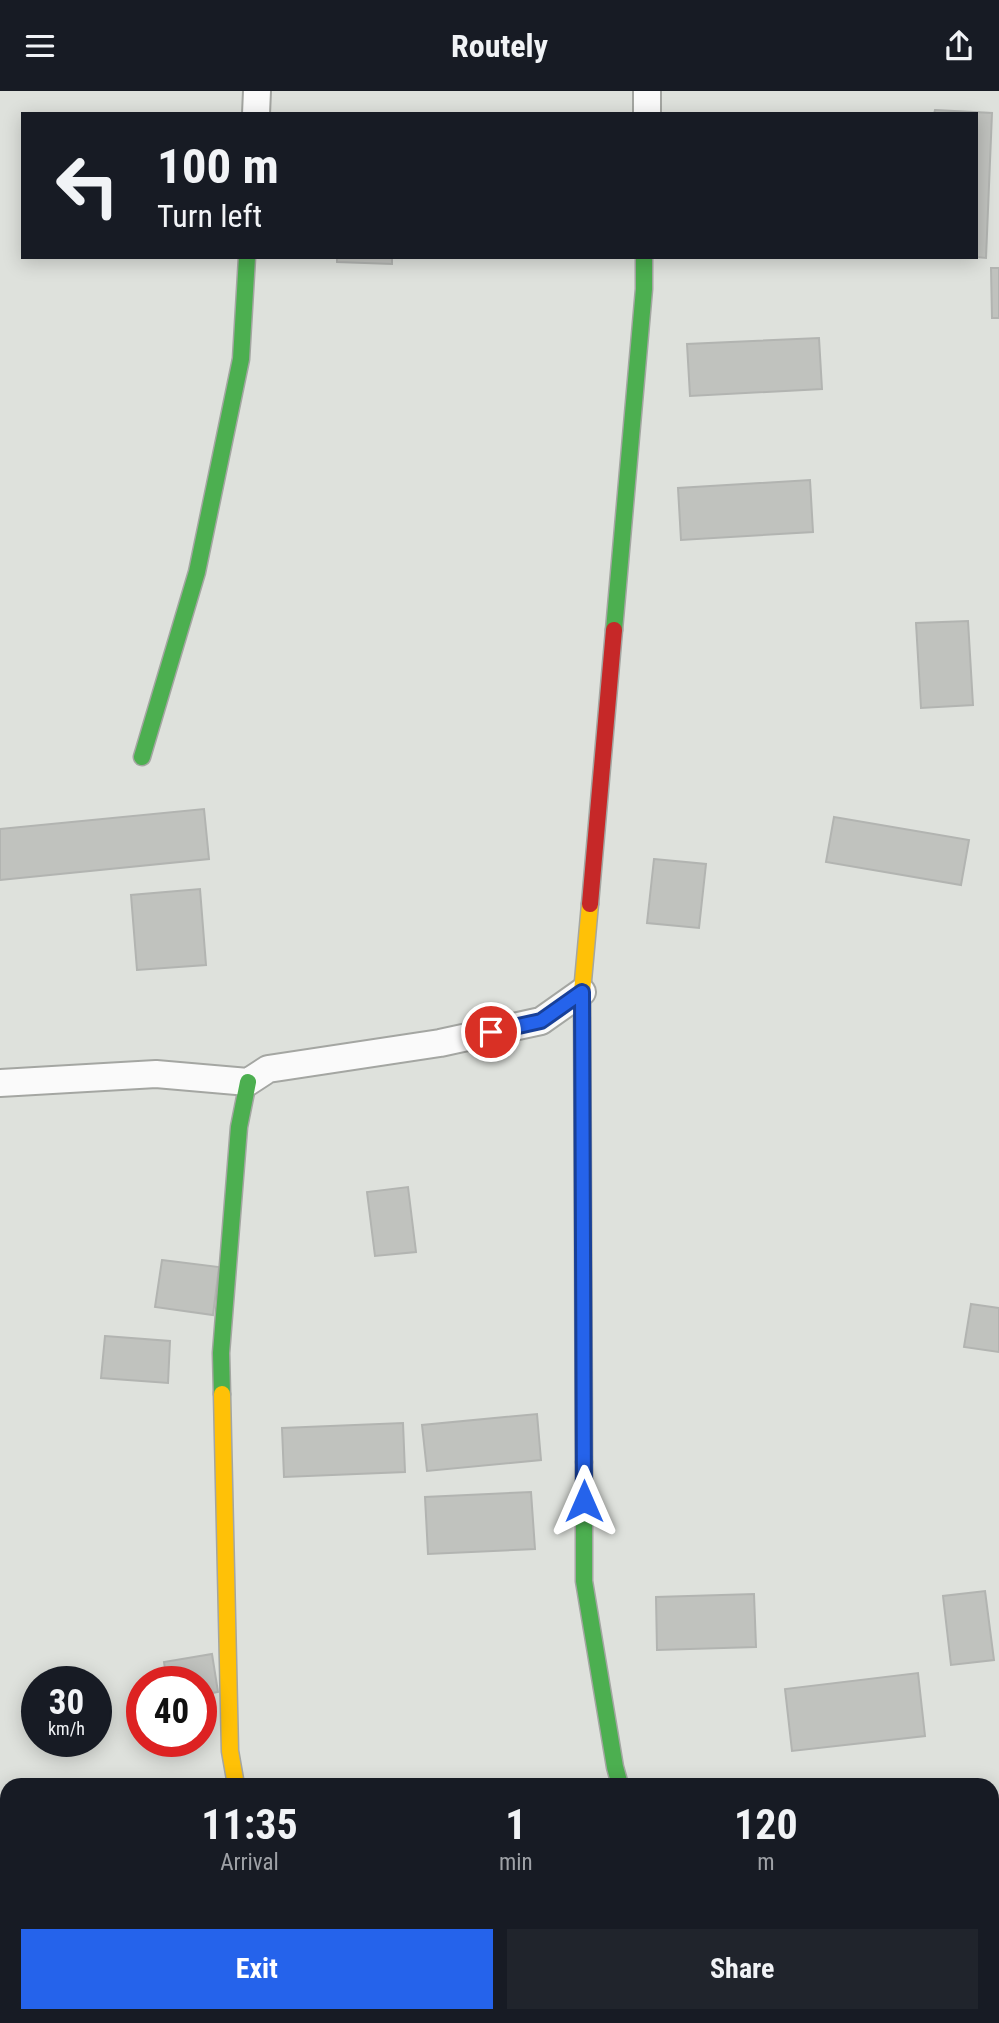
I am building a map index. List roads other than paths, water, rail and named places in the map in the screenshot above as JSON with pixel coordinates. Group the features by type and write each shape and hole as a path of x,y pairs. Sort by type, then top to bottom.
{"street":[{"path":"256,112 257,91"},
{"path":"647,91 647,112"},
{"path":"142,757 197,572 242,359 247,259"},
{"path":"618,1778 584,1581 582,992 644,289 644,259"},
{"path":"0,1083 156,1073 248,1082 268,1069 440,1043 541,1021 582,992"},
{"path":"235,1778 230,1751 221,1353 239,1127 248,1082"}]}
